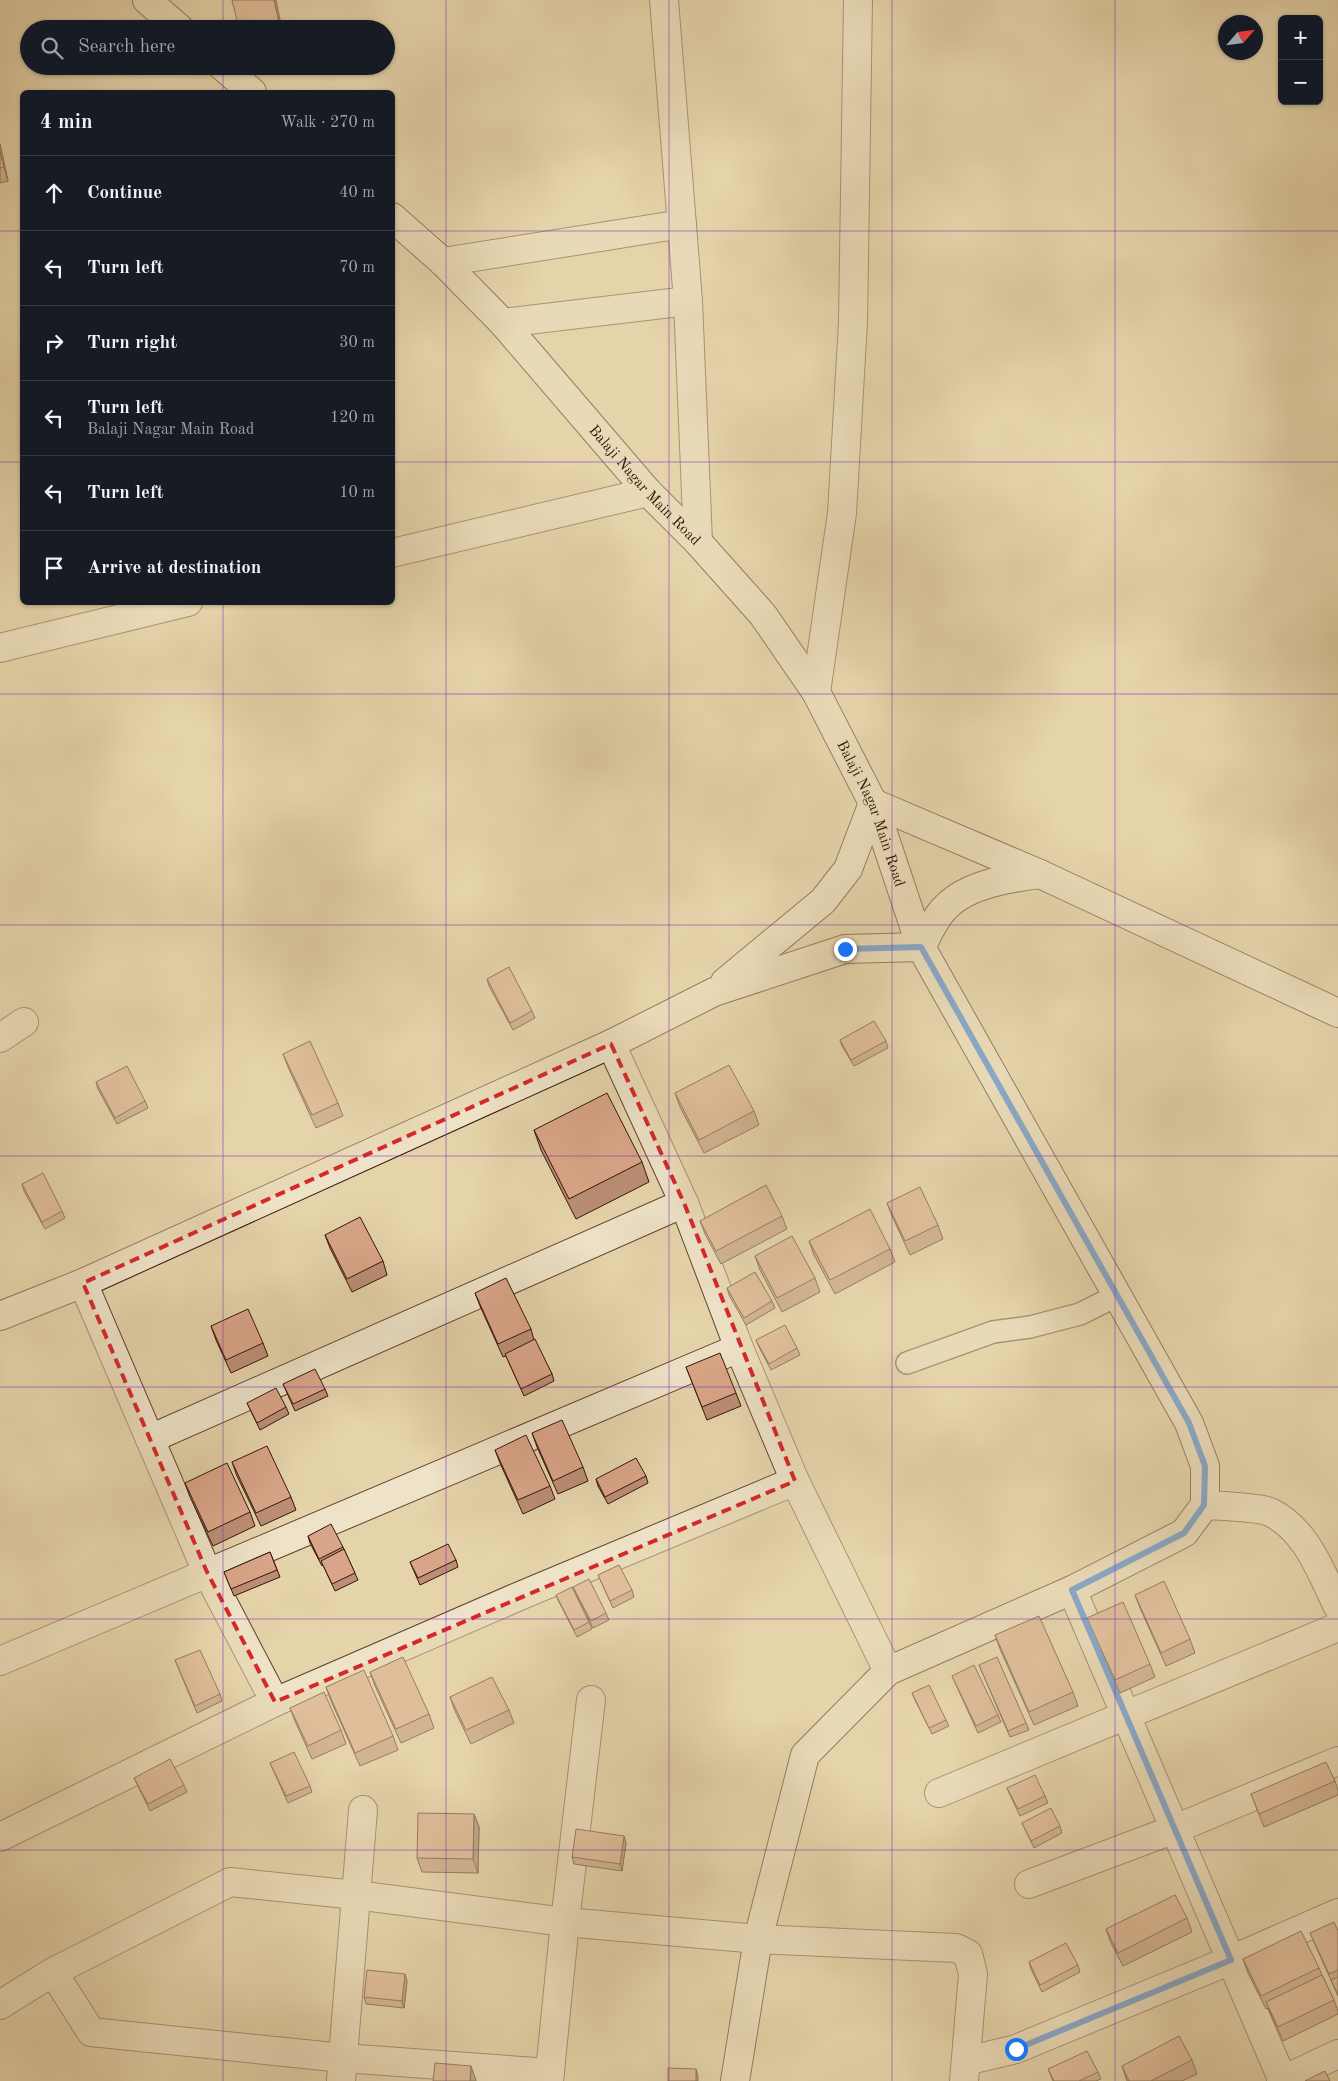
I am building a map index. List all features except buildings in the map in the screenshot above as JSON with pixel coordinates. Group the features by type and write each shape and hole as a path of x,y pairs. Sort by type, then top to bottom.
{"street":[{"path":"147,0 170,20"},
{"path":"664,0 688,301 698,542"},
{"path":"816,692 842,512 853,322 858,0"},
{"path":"232,75 250,90"},
{"name":"Balaji Nagar Main Road","path":"395,221 443,262 503,324 648,492 698,542 763,614 816,692 873,803 921,947 1189,1423 1205,1466 1204,1505"},
{"path":"443,262 682,224"},
{"path":"503,324 688,301"},
{"path":"395,552 648,492"},
{"path":"0,648 176,605"},
{"path":"714,992 823,901 848,869 873,803 1040,874 1338,1012"},
{"path":"0,1316 83,1283 611,1044 714,992 845,949 921,947 946,907 971,891 1005,879 1040,874"},
{"path":"0,1038 24,1022"},
{"path":"611,1044 684,1203 739,1348 795,1480 888,1671"},
{"path":"150,1439 684,1203"},
{"path":"83,1283 207,1572 275,1702"},
{"path":"0,1661 739,1348"},
{"path":"0,1837 275,1702 795,1480"},
{"path":"735,2081 758,1939 805,1755 888,1671 1072,1590 1184,1533 1204,1505 1268,1511 1292,1527 1309,1547 1338,1606"},
{"path":"1072,1590 1282,2081 1338,2054"},
{"path":"940,1793 1125,1714 1338,1627"},
{"path":"53,1972 91,2032 342,2069 550,2077 565,1922 591,1700"},
{"path":"1029,1884 1175,1829 1338,1761"},
{"path":"342,2069 363,1810"},
{"path":"0,2005 53,1972 230,1882 356,1895 565,1922 758,1939 956,1948 968,1954 973,1974 965,2071 1231,1960 1338,1913"}],"lane":[{"path":"907,1363 994,1332 1030,1327 1080,1314 1116,1296"}],"highlighted area":[{"path":"611,1044 684,1203 795,1481 275,1702 207,1572 83,1283"}],"route":[{"path":"845,949 921,947 1189,1423 1205,1466 1204,1505 1184,1533 1072,1590 1231,1960 1016,2049"}]}
